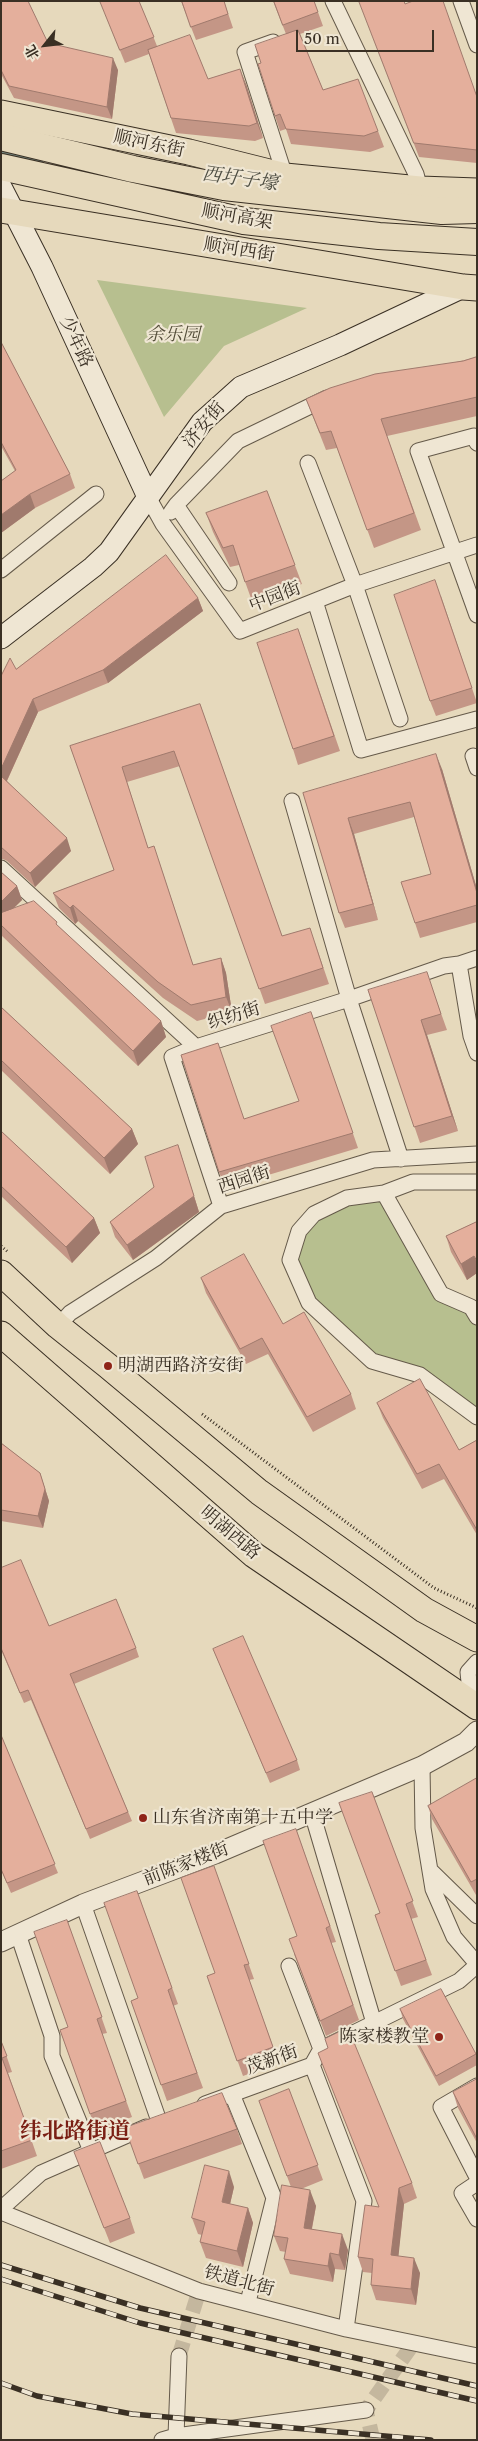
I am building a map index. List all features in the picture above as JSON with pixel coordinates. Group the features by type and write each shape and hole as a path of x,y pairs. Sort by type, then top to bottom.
{"highway":[{"name":"顺河高架","path":"5,137 133,169 224,187 442,211 477,210"},
{"name":"顺河高架","path":"3,172 244,221 379,236 477,242"}],"main road":[{"name":"顺河东街","path":"1,113 189,152 285,176 420,189 477,191"},
{"name":"少年路","path":"3,172 8,212 148,497"},
{"name":"顺河西街","path":"8,212 470,287"},
{"name":"济安街","path":"1,638 94,568 118,541 202,422 241,387 470,287"},
{"path":"5,1263 58,1326 259,1492 424,1610 477,1639"},
{"name":"明湖西路","path":"1,1334 254,1556 477,1707"}],"street":[{"path":"333,1 416,174 420,189"},
{"path":"462,1 477,45"},
{"path":"273,42 245,52 285,176"},
{"path":"163,524 176,505 238,441 338,395"},
{"path":"477,443 474,436 418,451 477,615"},
{"path":"308,463 355,585 400,719"},
{"path":"2,570 96,494"},
{"name":"中园街","path":"148,497 163,524 240,631 355,585 477,545"},
{"path":"176,505 229,583"},
{"path":"315,601 362,750 477,719"},
{"path":"292,801 349,999 401,1159"},
{"name":"织纺街","path":"1,868 196,1047 349,999 444,966 459,964 477,958"},
{"path":"459,964 471,1036 477,1054"},
{"path":"196,1047 172,1057 221,1206"},
{"name":"西园街","path":"58,1326 70,1313 156,1258 221,1206 373,1160 477,1154"},
{"path":"477,1182 413,1182 384,1193 348,1198 314,1214 299,1232 290,1260 309,1303 372,1361 420,1375 477,1417"},
{"path":"384,1193 441,1294 471,1307 477,1317"},
{"path":"477,1662 468,1672 470,1692 477,1698"},
{"name":"前陈家楼街","path":"1,1942 83,1904 215,1854 422,1766 466,1742 477,1731"},
{"path":"312,2066 321,2049 459,1981 477,1965 454,1938 433,1889 423,1828 422,1766"},
{"path":"312,1813 374,2023"},
{"path":"430,1870 477,1916"},
{"path":"83,1904 159,2121"},
{"path":"18,1934 52,2036 52,2056 91,2151"},
{"path":"289,1966 321,2049"},
{"name":"茂新街","path":"1,2210 41,2173 159,2121 312,2066 364,2201 346,2329"},
{"path":"477,2086 441,2107 477,2177"},
{"path":"232,2094 274,2198 248,2302"},
{"path":"477,2184 462,2193 477,2219"},
{"name":"铁道北街","path":"1,2210 199,2291 248,2302 346,2329 477,2356"},
{"path":"176,2436 179,2356"},
{"path":"162,2440 176,2436 366,2410"}],"path":[{"path":"1,1246 5,1263"},
{"path":"200,1412 434,1588 477,1608"}],"green space":[{"name":"余乐园","path":"97,280 307,308 224,346 164,417"},
{"path":"384,1193 441,1294 477,1317 477,1417 420,1375 372,1361 309,1303 290,1260 314,1214"}],"building":[{"path":"1,1 28,1 48,43 113,58 107,107 9,86 1,70"},
{"path":"100,1 139,1 154,37 120,50"},
{"path":"182,1 224,1 228,14 191,27"},
{"path":"274,1 314,1 318,12 283,25"},
{"path":"359,1 404,1 405,4 413,1 443,1 477,97 477,150 414,143"},
{"path":"298,30 323,90 358,79 378,131 364,136 286,129 280,114 275,116 258,64 261,63 255,45"},
{"path":"190,35 208,79 240,69 257,123 249,126 171,118 148,50"},
{"path":"1,342 70,474 30,494 1,515 1,481 16,470 1,442"},
{"path":"477,357 477,397 381,419 414,513 367,530 331,431 320,433 306,399 330,388 375,374 463,361"},
{"path":"267,491 295,565 245,582 233,545 223,548 206,513"},
{"path":"166,555 198,598 103,670 33,699 1,769 1,676 10,658 16,669"},
{"path":"435,580 472,688 430,701 394,595"},
{"path":"298,629 334,736 293,749 257,643"},
{"path":"200,704 282,936 310,928 323,968 259,989 174,751 122,767 148,848 154,846 193,965 221,958 226,997 191,1005 158,982 73,905 70,908 53,893 114,870 70,746"},
{"path":"436,754 477,893 477,905 415,923 401,882 431,874 410,802 348,818 373,904 339,913 303,793"},
{"path":"1,776 67,838 30,873 1,847"},
{"path":"1,872 17,886 1,902"},
{"path":"34,901 57,922 56,924 161,1021 133,1051 1,925 1,913"},
{"path":"427,972 441,1014 421,1020 452,1116 414,1127 368,990"},
{"path":"1,1007 132,1129 104,1158 1,1060"},
{"path":"311,1012 353,1133 219,1172 181,1055 218,1043 244,1119 299,1101 271,1026"},
{"path":"1,1131 94,1218 66,1247 1,1186"},
{"path":"178,1145 194,1196 127,1245 110,1222 154,1187 145,1157"},
{"path":"477,1221 477,1261 474,1256 461,1264 446,1236"},
{"path":"244,1254 283,1324 304,1312 351,1394 307,1417 262,1338 240,1349 201,1278"},
{"path":"420,1379 459,1450 477,1440 477,1530 439,1464 417,1474 377,1403"},
{"path":"1,1443 40,1473 45,1489 38,1516 1,1510"},
{"path":"21,1560 49,1626 116,1599 136,1648 70,1674 128,1812 86,1829 28,1690 20,1693 1,1648 1,1568"},
{"path":"243,1636 297,1760 266,1773 213,1649"},
{"path":"1,1735 55,1864 7,1883 1,1869"},
{"path":"477,1778 477,1879 471,1882 428,1806"},
{"path":"372,1792 413,1901 406,1904 426,1960 395,1971 375,1915 380,1913 339,1803"},
{"path":"296,1829 330,1926 326,1928 353,2005 320,2021 289,1939 297,1936 263,1841"},
{"path":"214,1866 249,1964 244,1965 273,2047 237,2061 207,1976 215,1973 181,1878"},
{"path":"137,1891 172,1988 168,1990 197,2073 161,2085 131,2001 138,1998 104,1903"},
{"path":"67,1920 102,2017 97,2019 126,2101 90,2114 60,2030 68,2027 34,1932"},
{"name":"陈家楼教堂","path":"441,1989 476,2054 436,2076 400,2009"},
{"path":"348,2028 412,2183 399,2188 391,2255 414,2258 411,2289 371,2285 373,2259 358,2257 365,2205 379,2207 318,2053 328,2048 325,2039"},
{"path":"1,2041 7,2056 2,2058 32,2140 1,2151"},
{"path":"477,2079 477,2139 453,2092"},
{"path":"289,2089 318,2165 287,2176 259,2101"},
{"path":"222,2093 237,2129 138,2164 125,2128"},
{"path":"100,2142 130,2218 104,2228 74,2152"},
{"path":"205,2165 229,2171 222,2202 248,2208 237,2251 200,2242 205,2222 192,2218"},
{"path":"282,2185 310,2190 304,2228 342,2234 339,2255 330,2253 328,2266 284,2259 288,2238 274,2236"}],"waterway":[{"name":"西圩子壕","path":"1,151 41,160"}],"tunnel":[{"path":"179,2356 199,2291"},
{"path":"373,2440 366,2410 413,2344"}],"railway":[{"path":"1,2265 140,2308 477,2386"},
{"path":"1,2279 140,2323 477,2401"},
{"path":"1,2383 37,2396 132,2414 431,2440"}],"place":[{"name":"明湖西路济安街","path":"108,1366"},
{"name":"山东省济南第十五中学","path":"143,1818"},
{"name":"陈家楼教堂","path":"439,2037"}],"district":[{"name":"纬北路街道","path":"75,2132"}]}
